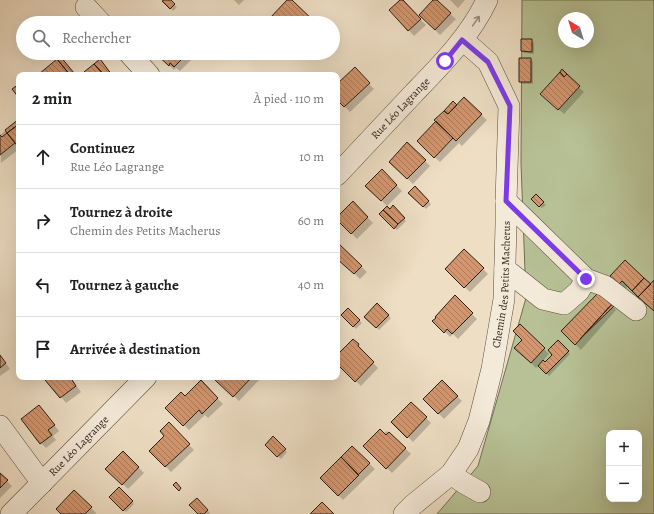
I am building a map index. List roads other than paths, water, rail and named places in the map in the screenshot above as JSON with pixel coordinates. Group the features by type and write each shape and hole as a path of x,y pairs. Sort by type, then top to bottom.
{"street":[{"name":"Rue Léo Lagrange","path":"340,172 445,61 480,15 487,0"},
{"path":"86,6 95,16"},
{"name":"Chemin des Petits Macherus","path":"404,514 452,474 468,449 479,421 492,369 504,299 510,106 488,62 462,40"},
{"path":"135,60 146,72"},
{"path":"506,201 586,279 605,286 636,310"},
{"path":"505,269 543,299 564,304 579,291 586,279"},
{"name":"Rue Léo Lagrange","path":"11,514 143,380"},
{"path":"0,426 42,483"},
{"path":"452,474 480,492"}]}
